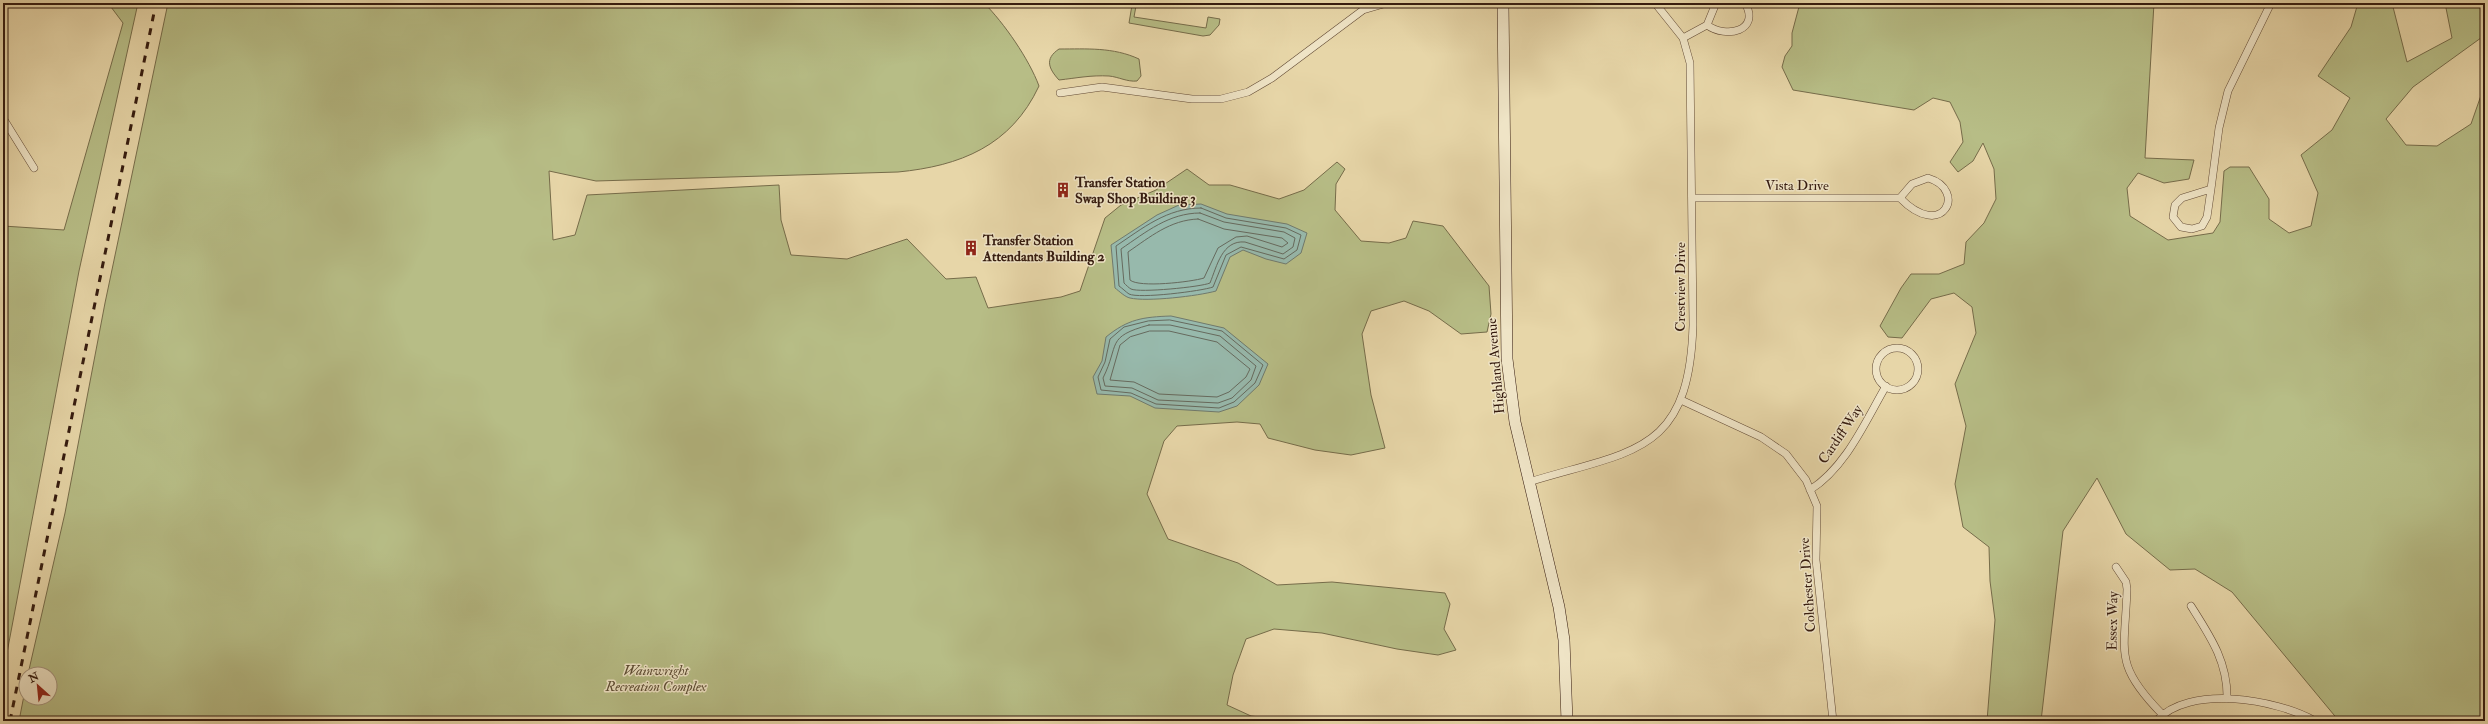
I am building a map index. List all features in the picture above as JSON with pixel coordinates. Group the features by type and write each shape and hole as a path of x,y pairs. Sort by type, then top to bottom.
{"street":[{"path":"1060,92 1102,87 1192,100 1221,99 1248,92 1272,78 1363,10 1386,3"},
{"name":"Highland Avenue","path":"1503,3 1506,359 1515,422 1560,614 1564,640 1567,721"},
{"name":"Crestview Drive","path":"1529,482 1632,452 1658,434 1671,417 1681,400 1688,382 1692,357 1693,198 1690,63 1682,38 1655,3"},
{"path":"1682,38 1707,25 1716,3"},
{"path":"1707,25 1722,31 1732,32 1740,30 1747,23 1749,11 1745,3"},
{"path":"2211,189 2182,198 2175,205 2173,217 2182,227 2192,230 2202,226 2207,217 2211,189 2219,128 2228,91 2271,3"},
{"path":"3,118 34,168"},
{"path":"1928,178 1938,182 1946,190 1948,201 1945,210 1937,216 1928,217 1919,214 1900,198 1912,184 1928,178"},
{"name":"Vista Drive","path":"1693,198 1900,198"},
{"path":"1893,348 1907,350 1915,360 1917,373 1914,379 1905,387 1892,389 1886,386 1880,382 1876,368 1881,355 1893,348"},
{"name":"Cardiff Way","path":"1810,490 1821,482 1838,465 1886,386"},
{"name":"Colchester Drive","path":"1681,400 1722,417 1773,445 1786,454 1806,480 1817,506 1816,560 1833,721"},
{"name":"Essex Way","path":"2116,567 2126,582 2127,589 2124,647 2126,667 2141,692 2162,714"},
{"path":"2190,606 2221,656 2227,677 2227,699"},
{"path":"2156,721 2162,714 2183,704 2198,700 2227,699 2266,703 2302,713 2315,721"}],"green space":[{"path":"108,3 138,3 79,271 3,674 3,226 64,230 123,23"},
{"name":"Wainwright Recreation Complex","path":"168,3 984,3 1000,21 1015,42 1029,64 1039,86 1027,107 1014,124 998,138 981,149 962,158 942,164 898,172 596,181 549,171 553,240 575,235 587,195 779,185 781,220 791,255 847,259 907,239 946,279 976,277 988,308 1061,297 1080,291 1105,218 1121,205 1156,190 1187,169 1209,185 1230,185 1279,199 1304,190 1337,162 1345,169 1336,184 1335,210 1361,241 1389,243 1406,238 1413,221 1443,226 1489,286 1491,314 1487,332 1461,334 1429,311 1404,301 1371,311 1362,334 1371,395 1385,448 1351,455 1315,450 1268,438 1260,424 1237,422 1177,426 1164,441 1147,494 1168,539 1238,563 1277,585 1332,582 1445,593 1450,604 1444,629 1456,650 1438,655 1397,649 1322,633 1274,629 1246,639 1233,675 1227,705 1251,716 1294,721 19,721 22,706 58,706 58,666 30,666 65,513 105,303"},
{"path":"1800,3 2154,3 2145,158 2194,160 2189,179 2164,183 2138,173 2127,188 2130,216 2168,240 2213,233 2220,222 2224,171 2230,167 2249,167 2269,199 2269,219 2289,233 2311,226 2318,193 2301,155 2332,130 2350,98 2318,76 2351,27 2358,3 2392,3 2407,62 2452,38 2445,3 2479,3 2485,8 2485,35 2413,87 2386,119 2406,145 2437,146 2471,124 2485,84 2485,721 2339,721 2232,592 2195,569 2170,570 2126,534 2097,478 2063,531 2041,721 1987,721 1995,620 1990,581 1989,547 1963,527 1955,484 1966,426 1955,384 1976,333 1972,307 1954,293 1931,299 1902,338 1888,337 1880,326 1901,288 1911,274 1939,274 1964,264 1966,242 1984,223 1996,199 1994,169 1983,143 1973,161 1958,172 1950,162 1963,142 1960,122 1950,102 1933,98 1914,110 1793,90 1782,67 1785,56 1792,46 1792,33"},
{"path":"1132,5 1136,6 1134,17 1206,28 1208,17 1220,19 1219,25 1210,35 1203,36 1129,23"},
{"path":"1059,49 1100,50 1119,52 1129,55 1139,59 1141,76 1137,81 1102,76 1059,80 1051,68 1050,60 1054,53"}],"water":[{"path":"1201,204 1227,214 1287,224 1307,233 1301,253 1286,264 1266,259 1243,250 1230,257 1216,291 1208,293 1173,298 1138,299 1128,297 1115,288 1111,245 1157,215 1179,205"},
{"path":"1171,316 1224,328 1268,364 1259,385 1237,406 1219,412 1155,408 1130,396 1097,394 1093,377 1102,361 1106,337 1122,326 1136,320"}],"railway":[{"path":"10,721 156,3"}],"place":[{"name":"Transfer Station Swap Shop Building 3","path":"1063,190"},
{"name":"Transfer Station Attendants Building 2","path":"971,248"}]}
